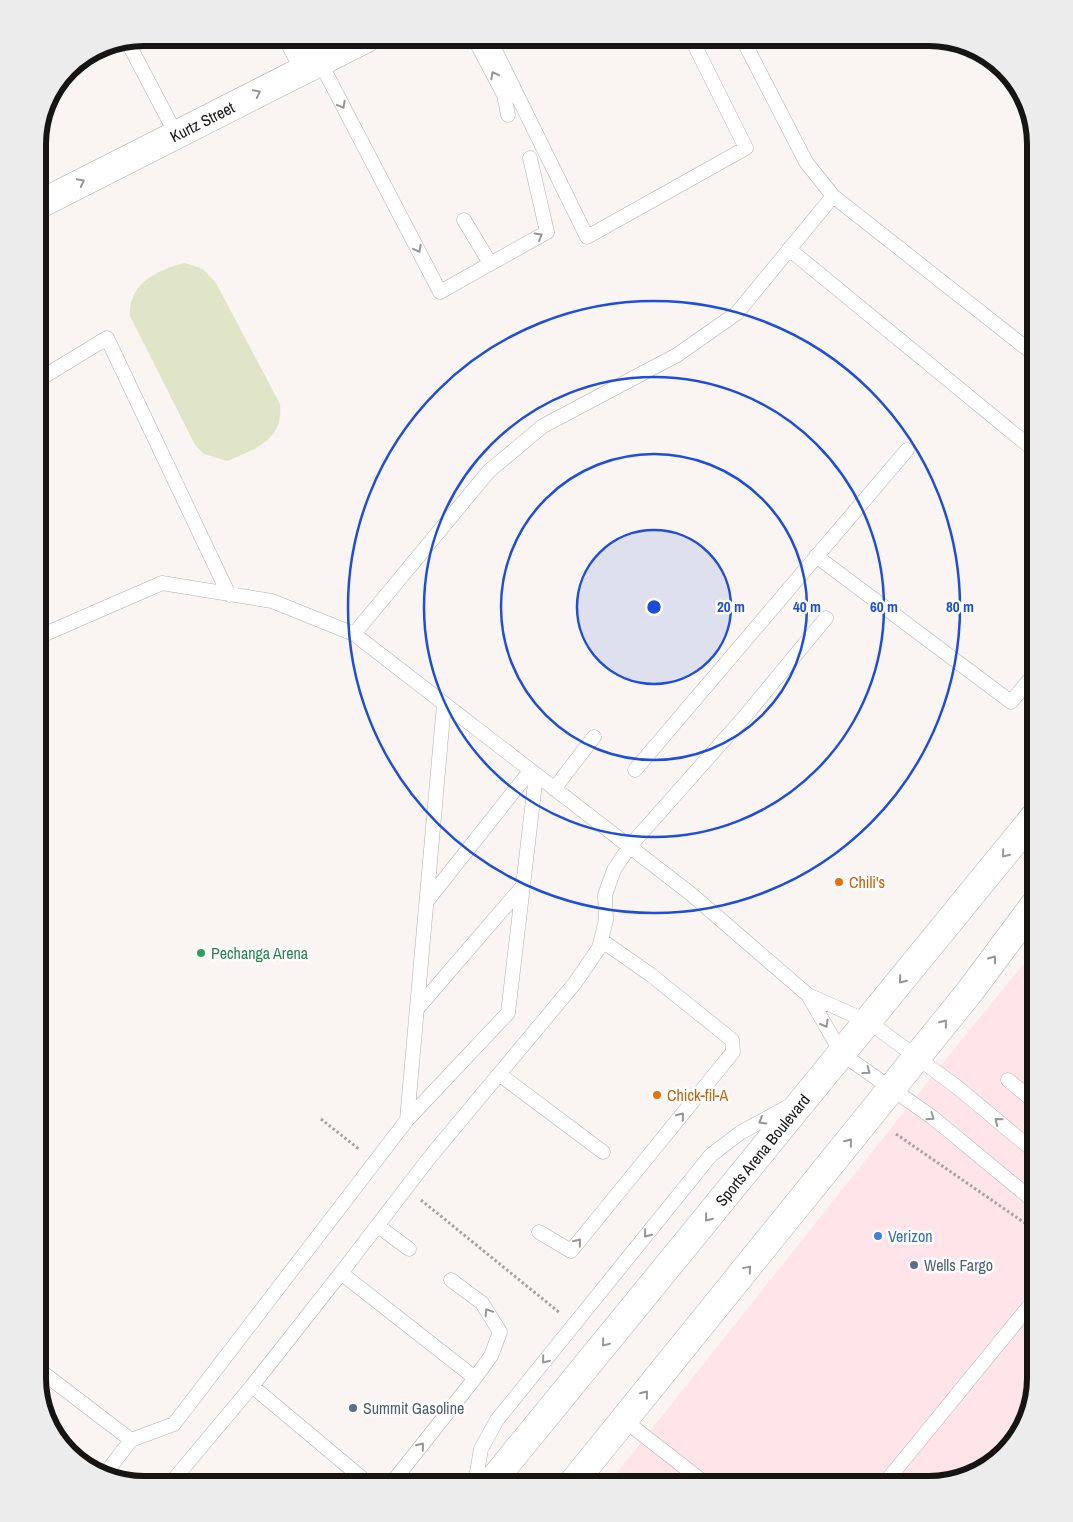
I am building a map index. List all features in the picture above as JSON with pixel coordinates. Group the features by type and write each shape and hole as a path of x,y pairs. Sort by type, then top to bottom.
{"main road":[{"path":"299,46 314,65"},
{"name":"Kurtz Street","path":"46,201 351,46"},
{"name":"Sports Arena Boulevard","path":"497,1476 1027,827"},
{"path":"578,1476 971,990 1027,916"}],"lane":[{"path":"478,46 504,95 508,115"},
{"path":"493,46 587,237 746,148 695,46"},
{"path":"746,46 806,162 833,196 1027,348"},
{"path":"129,47 176,134"},
{"path":"314,65 440,292 547,232 530,158"},
{"path":"354,634 489,471 543,426 677,355 737,313 833,196"},
{"path":"464,220 490,263"},
{"path":"789,249 1027,445"},
{"path":"46,375 107,338 229,595"},
{"path":"635,770 907,450"},
{"path":"816,556 1011,702 1027,684"},
{"path":"46,633 162,583 272,601 354,634 691,894 808,995 869,1022 917,1056 1027,1145"},
{"path":"177,1476 252,1386 406,1188 575,983 599,948 606,920 605,895 614,870 629,847 741,721 826,618"},
{"path":"407,1120 444,704"},
{"path":"554,789 594,737"},
{"path":"109,1469 131,1440 174,1424 407,1120 508,1013 523,886 533,773"},
{"path":"427,902 533,773"},
{"path":"417,1009 523,886"},
{"path":"539,1232 571,1251 733,1052 732,1040 651,974 602,940"},
{"path":"808,995 842,1054 932,1117 1027,1195"},
{"path":"499,1074 603,1152"},
{"path":"1008,1080 1027,1095"},
{"path":"476,1476 481,1448 497,1420 711,1155 740,1133 805,1098"},
{"path":"378,1226 409,1249"},
{"path":"341,1273 475,1378"},
{"path":"397,1476 491,1356 500,1332 482,1303 452,1280"},
{"path":"891,1476 1027,1310"},
{"path":"46,1375 131,1440"},
{"path":"252,1386 359,1476"},
{"path":"624,1420 696,1476"}],"path":[{"path":"321,1119 375,1162"},
{"path":"896,1134 1027,1224"},
{"path":"406,1188 574,1324"}],"shaded area":[{"path":"1027,960 1027,1378 1023,1403 1014,1427 998,1447 978,1463 941,1475 614,1476"}],"green space":[{"path":"185,263 203,269 216,283 280,404 280,417 273,435 258,447 227,461 204,454 195,445 130,316 134,295 146,280 154,274"}],"place":[{"name":"Chili's","path":"839,882"},
{"name":"Pechanga Arena","path":"201,953"},
{"name":"Chick-fil-A","path":"657,1095"},
{"name":"Verizon","path":"878,1236"},
{"name":"Wells Fargo","path":"914,1265"},
{"name":"Summit Gasoline","path":"353,1408"}]}
